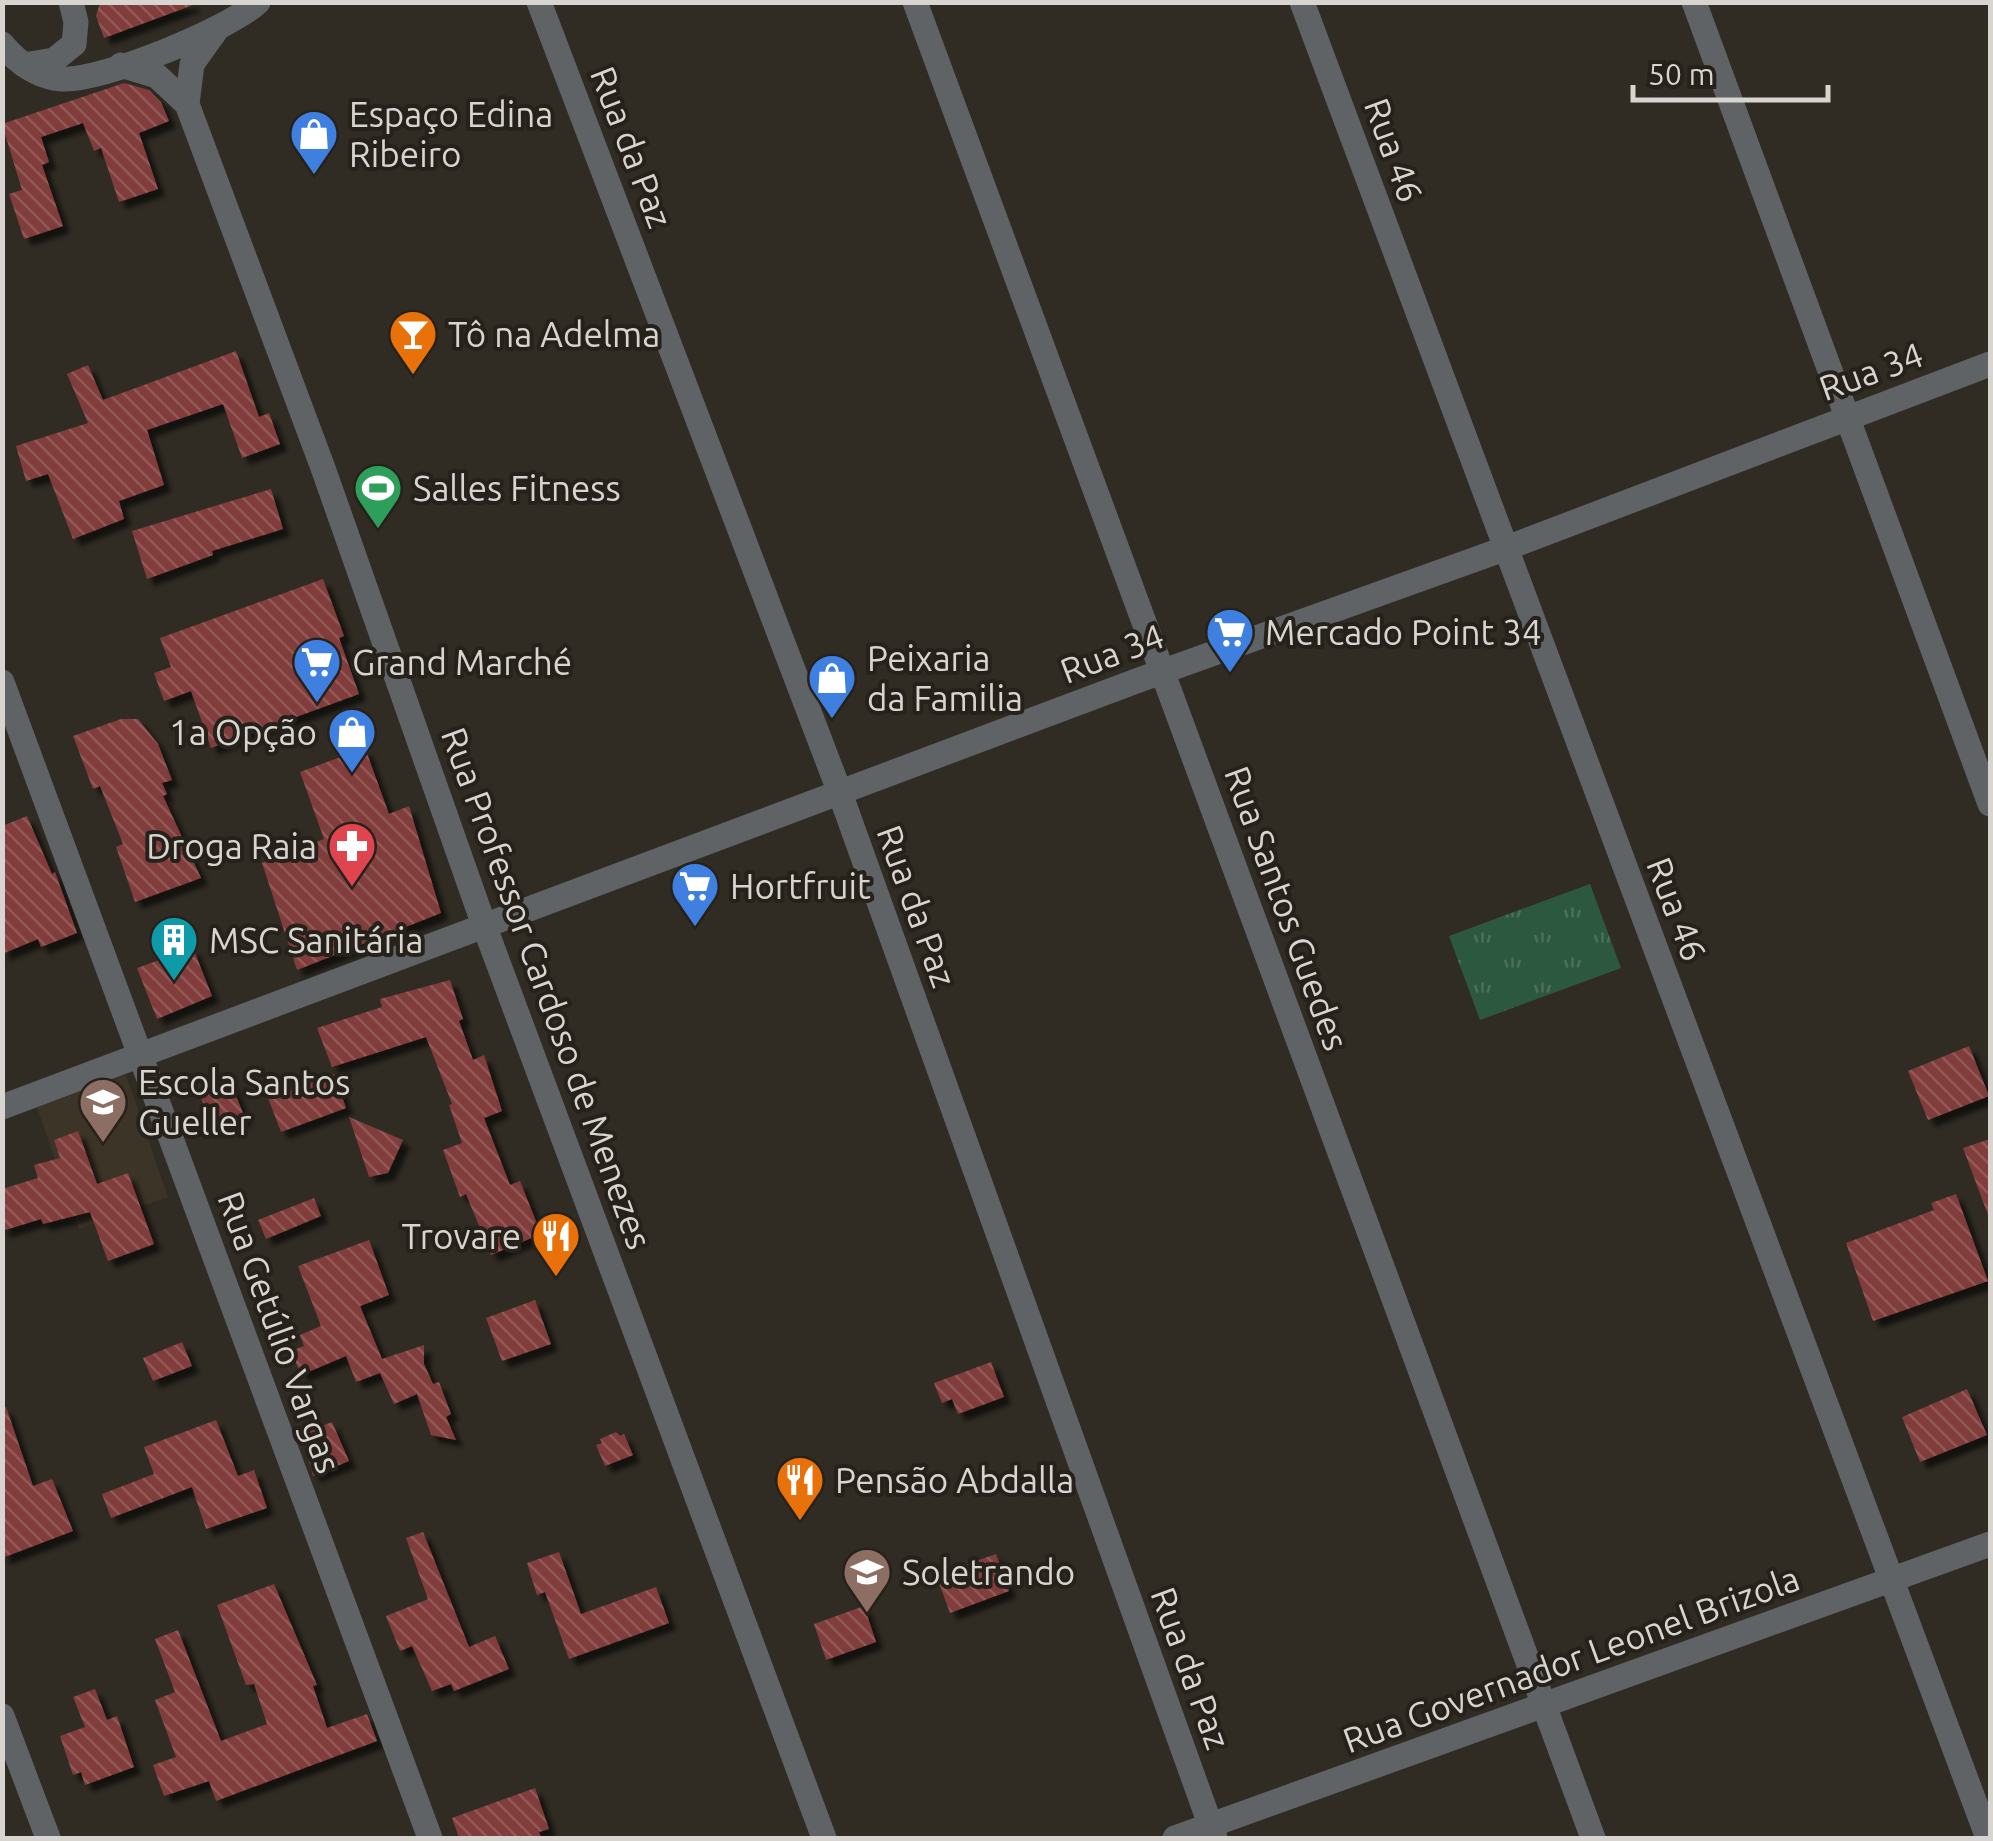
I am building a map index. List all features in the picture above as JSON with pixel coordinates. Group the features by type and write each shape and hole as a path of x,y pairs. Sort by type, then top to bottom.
{"street":[{"path":"24,65 54,60 74,44 76,22 72,2"},
{"path":"2,44 36,72 64,79 93,76 217,30 258,2"},
{"name":"Rua da Paz","path":"540,2 840,793 1213,1832"},
{"name":"Rua Santos Guedes","path":"916,2 1594,1838"},
{"name":"Rua 46","path":"1302,2 1988,1838"},
{"path":"1694,2 1990,804"},
{"path":"187,104 192,64 217,30"},
{"path":"122,65 156,76 187,104"},
{"name":"Rua Professor Cardoso de Menezes","path":"187,104 323,468 484,925 824,1838"},
{"name":"Rua 34","path":"2,1107 1162,671 1504,549 1990,364"},
{"name":"Rua Getúlio Vargas","path":"2,682 430,1838"},
{"name":"Rua Governador Leonel Brizola","path":"1175,1838 1213,1832 1990,1544"},
{"path":"2,1716 48,1838"}],"shaded area":[{"path":"126,1075 168,1197 79,1229 37,1107"}],"green space":[{"path":"1590,884 1621,968 1480,1020 1449,936"}],"building":[{"path":"100,2 193,5 104,38 96,16"},
{"path":"124,83 149,90 161,102 169,121 139,133 158,189 119,202 101,148 94,151 83,123 41,137 49,162 42,165 63,226 24,239 9,194 22,190 2,124"},
{"path":"236,351 259,417 269,413 280,444 242,458 223,404 147,430 164,485 119,501 124,519 73,539 48,474 26,481 16,446 88,423 67,374 88,365 103,400"},
{"path":"271,489 283,529 212,551 213,555 147,579 132,531"},
{"path":"323,579 344,636 339,638 359,694 211,748 191,691 164,701 154,673 171,667 160,638"},
{"path":"121,719 138,719 158,744 172,780 162,783 167,794 163,796 201,878 135,902 116,847 123,844 100,786 93,789 73,736"},
{"name":"Droga Raia","path":"365,748 389,814 409,806 441,913 297,970 262,863 324,839 300,772"},
{"path":"27,816 52,874 55,872 77,933 41,947 38,939 2,954 2,826"},
{"name":"MSC Sanitária","path":"193,948 212,996 157,1019 137,968"},
{"path":"450,980 473,1060 484,1055 502,1111 484,1118 510,1185 520,1181 541,1234 491,1255 466,1194 460,1197 443,1150 462,1143 449,1105 452,1104 426,1037 332,1067 317,1028 382,1007 380,999"},
{"path":"1969,1046 1989,1096 1928,1120 1908,1071"},
{"path":"334,1074 346,1108 281,1132 268,1098"},
{"path":"230,1081 245,1118 214,1130 199,1093"},
{"path":"349,1117 403,1140 388,1173 369,1177"},
{"path":"78,1131 97,1184 128,1173 154,1244 108,1261 90,1212 43,1224 41,1219 2,1231 2,1189 38,1178 34,1165 60,1158 54,1140"},
{"path":"1990,1139 1990,1215 1988,1215 1963,1148"},
{"path":"1956,1194 1988,1281 1873,1321 1846,1243 1934,1210 1931,1203"},
{"path":"314,1198 321,1216 266,1239 258,1220"},
{"path":"369,1240 389,1295 360,1306 382,1359 424,1345 424,1364 433,1384 439,1382 451,1414 446,1417 456,1440 431,1435 417,1394 394,1404 380,1373 356,1382 346,1356 301,1375 291,1351 304,1346 300,1335 321,1326 298,1266"},
{"path":"535,1300 551,1344 502,1361 486,1318"},
{"path":"182,1342 192,1366 153,1381 143,1358"},
{"path":"991,1362 1004,1397 958,1414 952,1399 942,1403 934,1383"},
{"path":"1967,1389 1987,1435 1920,1462 1902,1417"},
{"path":"6,1407 33,1486 52,1479 73,1531 2,1558 2,1408"},
{"path":"216,1420 238,1476 254,1470 267,1508 206,1529 192,1487 111,1518 102,1494 154,1474 144,1447"},
{"path":"332,1422 349,1461 313,1476 302,1434"},
{"path":"616,1432 624,1434 633,1455 605,1466 596,1445"},
{"path":"423,1532 469,1647 495,1636 509,1669 454,1691 451,1684 432,1691 412,1646 400,1651 386,1616 428,1599 406,1538"},
{"path":"559,1552 581,1614 656,1587 669,1623 569,1659 545,1592 537,1595 527,1563"},
{"path":"996,1554 1009,1591 950,1613 936,1575"},
{"path":"274,1584 317,1685 313,1686 327,1728 367,1714 377,1741 216,1801 209,1781 164,1796 153,1765 176,1757 155,1700 175,1692 155,1639 178,1630 221,1741 267,1724 254,1684 246,1685 217,1605"},
{"path":"864,1606 876,1642 826,1660 814,1624"},
{"path":"95,1689 107,1720 117,1716 134,1767 85,1785 81,1772 73,1775 60,1736 85,1727 73,1697"},
{"path":"535,1788 549,1829 539,1832 541,1838 459,1838 452,1818"}],"place":[{"name":"Espaço Edina Ribeiro","path":"314,176"},
{"name":"Tô na Adelma","path":"413,376"},
{"name":"Salles Fitness","path":"378,530"},
{"name":"Mercado Point 34","path":"1230,674"},
{"name":"Grand Marché","path":"317,704"},
{"name":"Peixaria da Familia","path":"832,720"},
{"name":"1a Opção","path":"352,774"},
{"name":"Droga Raia","path":"352,888"},
{"name":"Hortfruit","path":"695,928"},
{"name":"MSC Sanitária","path":"174,982"},
{"name":"Escola Santos Gueller","path":"103,1144"},
{"name":"Trovare","path":"556,1278"},
{"name":"Pensão Abdalla","path":"800,1522"},
{"name":"Soletrando","path":"867,1614"}]}
